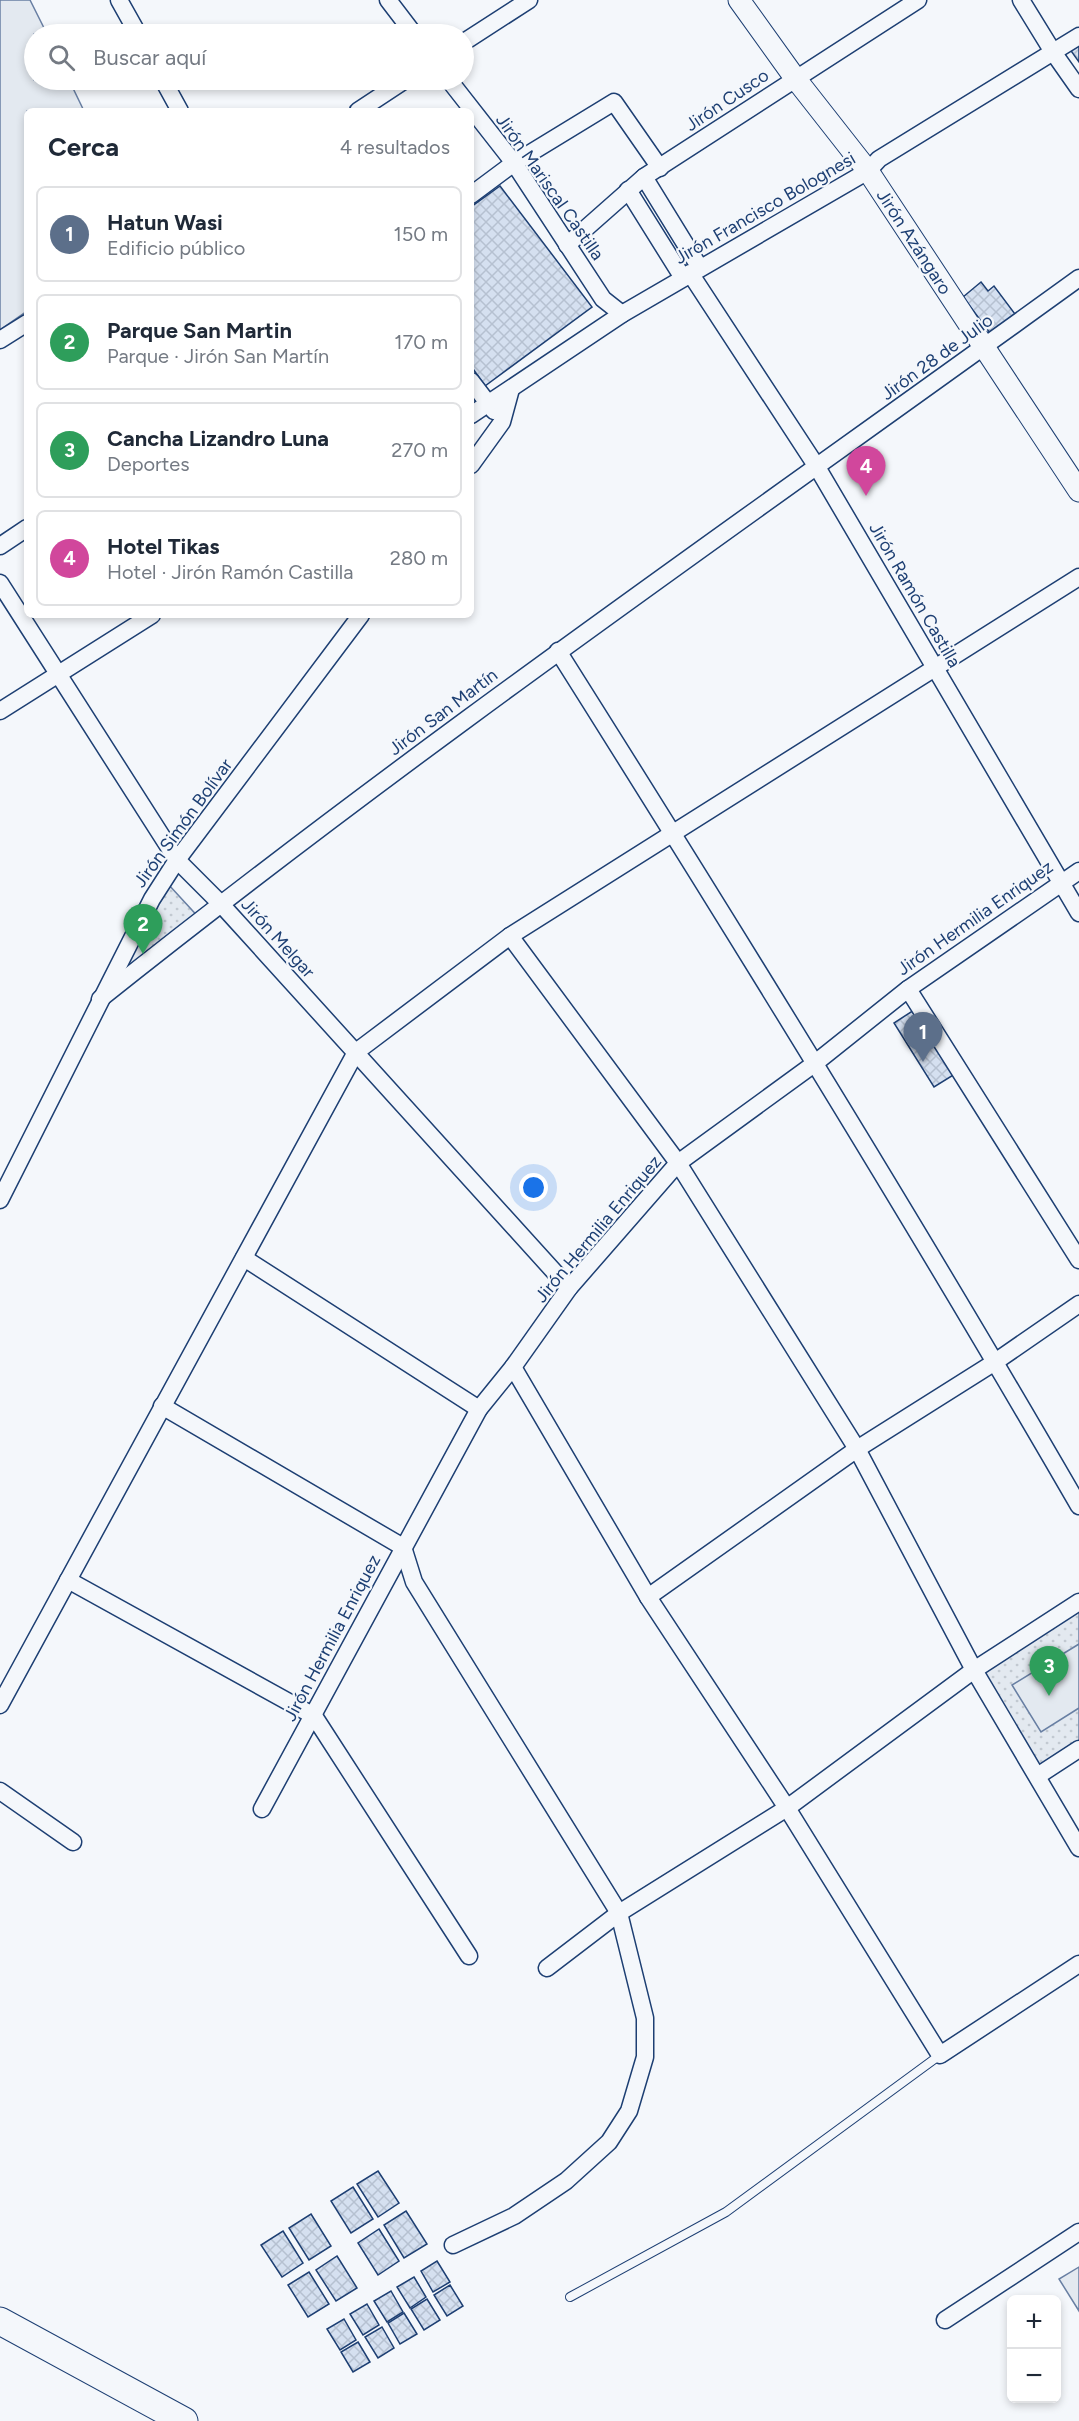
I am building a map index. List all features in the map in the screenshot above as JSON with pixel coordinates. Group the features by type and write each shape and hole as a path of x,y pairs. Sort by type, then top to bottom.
{"highway":[{"path":"0,2320 184,2421"}],"street":[{"path":"119,0 132,24"},
{"path":"388,0 406,24"},
{"path":"474,36 529,0"},
{"name":"Jirón Azángaro","path":"739,0 795,78 868,171 1079,491"},
{"name":"Jirón Cusco","path":"567,244 644,177 918,0"},
{"path":"1021,0 1079,89"},
{"name":"Jirón Francisco Bolognesi","path":"474,413 622,314 868,171 879,159 1079,36"},
{"path":"168,90 178,108"},
{"path":"363,108 390,90"},
{"name":"Jirón Mariscal Castilla","path":"457,90 471,108"},
{"path":"474,193 514,163 614,102 660,168"},
{"name":"Jirón Mariscal Castilla","path":"474,112 514,163 603,298 622,314"},
{"path":"644,177 691,273"},
{"path":"628,190 691,273"},
{"name":"Jirón Ramón Castilla","path":"691,273 817,467 1079,913"},
{"name":"Jirón 28 de Julio","path":"817,467 1079,278"},
{"path":"0,340 24,325"},
{"path":"474,385 502,422"},
{"path":"474,461 502,422 511,389"},
{"name":"Jirón San Martín","path":"100,999 220,903 558,651 817,467"},
{"path":"0,546 24,530"},
{"path":"0,1705 356,1052 510,936 1079,577"},
{"name":"Jirón Melgar","path":"0,583 177,860 220,903 568,1288"},
{"path":"0,711 147,618"},
{"name":"Jirón Simón Bolívar","path":"0,1200 152,899 177,860 359,618"},
{"path":"558,651 814,1064 995,1362 1079,1506"},
{"name":"Jirón Hermilia Enriquez","path":"262,1809 479,1409 513,1367 568,1288 678,1163 814,1064 908,988 1079,871"},
{"path":"510,936 678,1163 857,1449 974,1670 1039,1775 1079,1848"},
{"path":"908,988 1079,1260"},
{"path":"244,1258 479,1409"},
{"path":"648,1597 857,1449 995,1362 1079,1304"},
{"path":"513,1367 648,1597 787,1808 940,2055 1079,1964"},
{"path":"162,1406 403,1547 414,1582 619,1913 645,2018 645,2057 629,2110 609,2142 566,2181 514,2216 453,2246"},
{"path":"68,1580 314,1716 469,1956"},
{"path":"547,1968 619,1913 787,1808 974,1670 1079,1602"},
{"path":"1039,1775 1079,1749"},
{"path":"0,1791 73,1842"},
{"path":"945,2320 1079,2232"}],"lane":[{"path":"570,2297 726,2212 940,2055"}],"shaded area":[{"path":"0,0 30,0 42,24 24,24 24,90 74,90 83,108 24,108 24,313 0,330"},
{"path":"168,884 202,921 110,988"},
{"path":"1079,1605 1079,1744 1041,1768 974,1670"},
{"path":"1079,1644 1079,1708 1041,1732 1012,1685"},
{"path":"1079,2267 1079,2311 1059,2279"}],"building":[{"path":"1079,42 1079,62 1069,48"},
{"path":"500,186 592,307 485,386 474,370 474,205"},
{"path":"981,282 988,291 994,286 1015,314 990,333 963,297"},
{"path":"914,1010 955,1074 934,1087 894,1023"},
{"path":"378,2171 399,2203 378,2217 357,2184"},
{"path":"353,2187 373,2219 351,2233 331,2201"},
{"path":"406,2211 427,2244 404,2258 384,2225"},
{"path":"311,2214 331,2246 309,2260 289,2228"},
{"path":"379,2229 399,2261 378,2275 358,2243"},
{"path":"283,2231 303,2263 282,2277 261,2245"},
{"path":"337,2256 357,2288 336,2301 316,2270"},
{"path":"437,2261 450,2282 433,2292 421,2271"},
{"path":"309,2272 329,2304 308,2317 288,2285"},
{"path":"414,2277 426,2297 410,2308 397,2287"},
{"path":"450,2285 463,2306 447,2316 434,2295"},
{"path":"391,2291 403,2312 387,2322 374,2301"},
{"path":"427,2299 440,2320 424,2330 411,2309"},
{"path":"367,2304 379,2325 363,2335 350,2314"},
{"path":"404,2313 417,2334 400,2344 388,2323"},
{"path":"344,2319 356,2340 340,2350 327,2329"},
{"path":"382,2327 394,2348 378,2358 365,2337"},
{"path":"358,2342 370,2362 353,2372 341,2352"}],"place":[{"name":"Hotel Tikas","path":"866,496"},
{"name":"Parque San Martin","path":"143,954"},
{"name":"Hatun Wasi","path":"923,1062"},
{"name":"Cancha Lizandro Luna","path":"1049,1696"}]}
